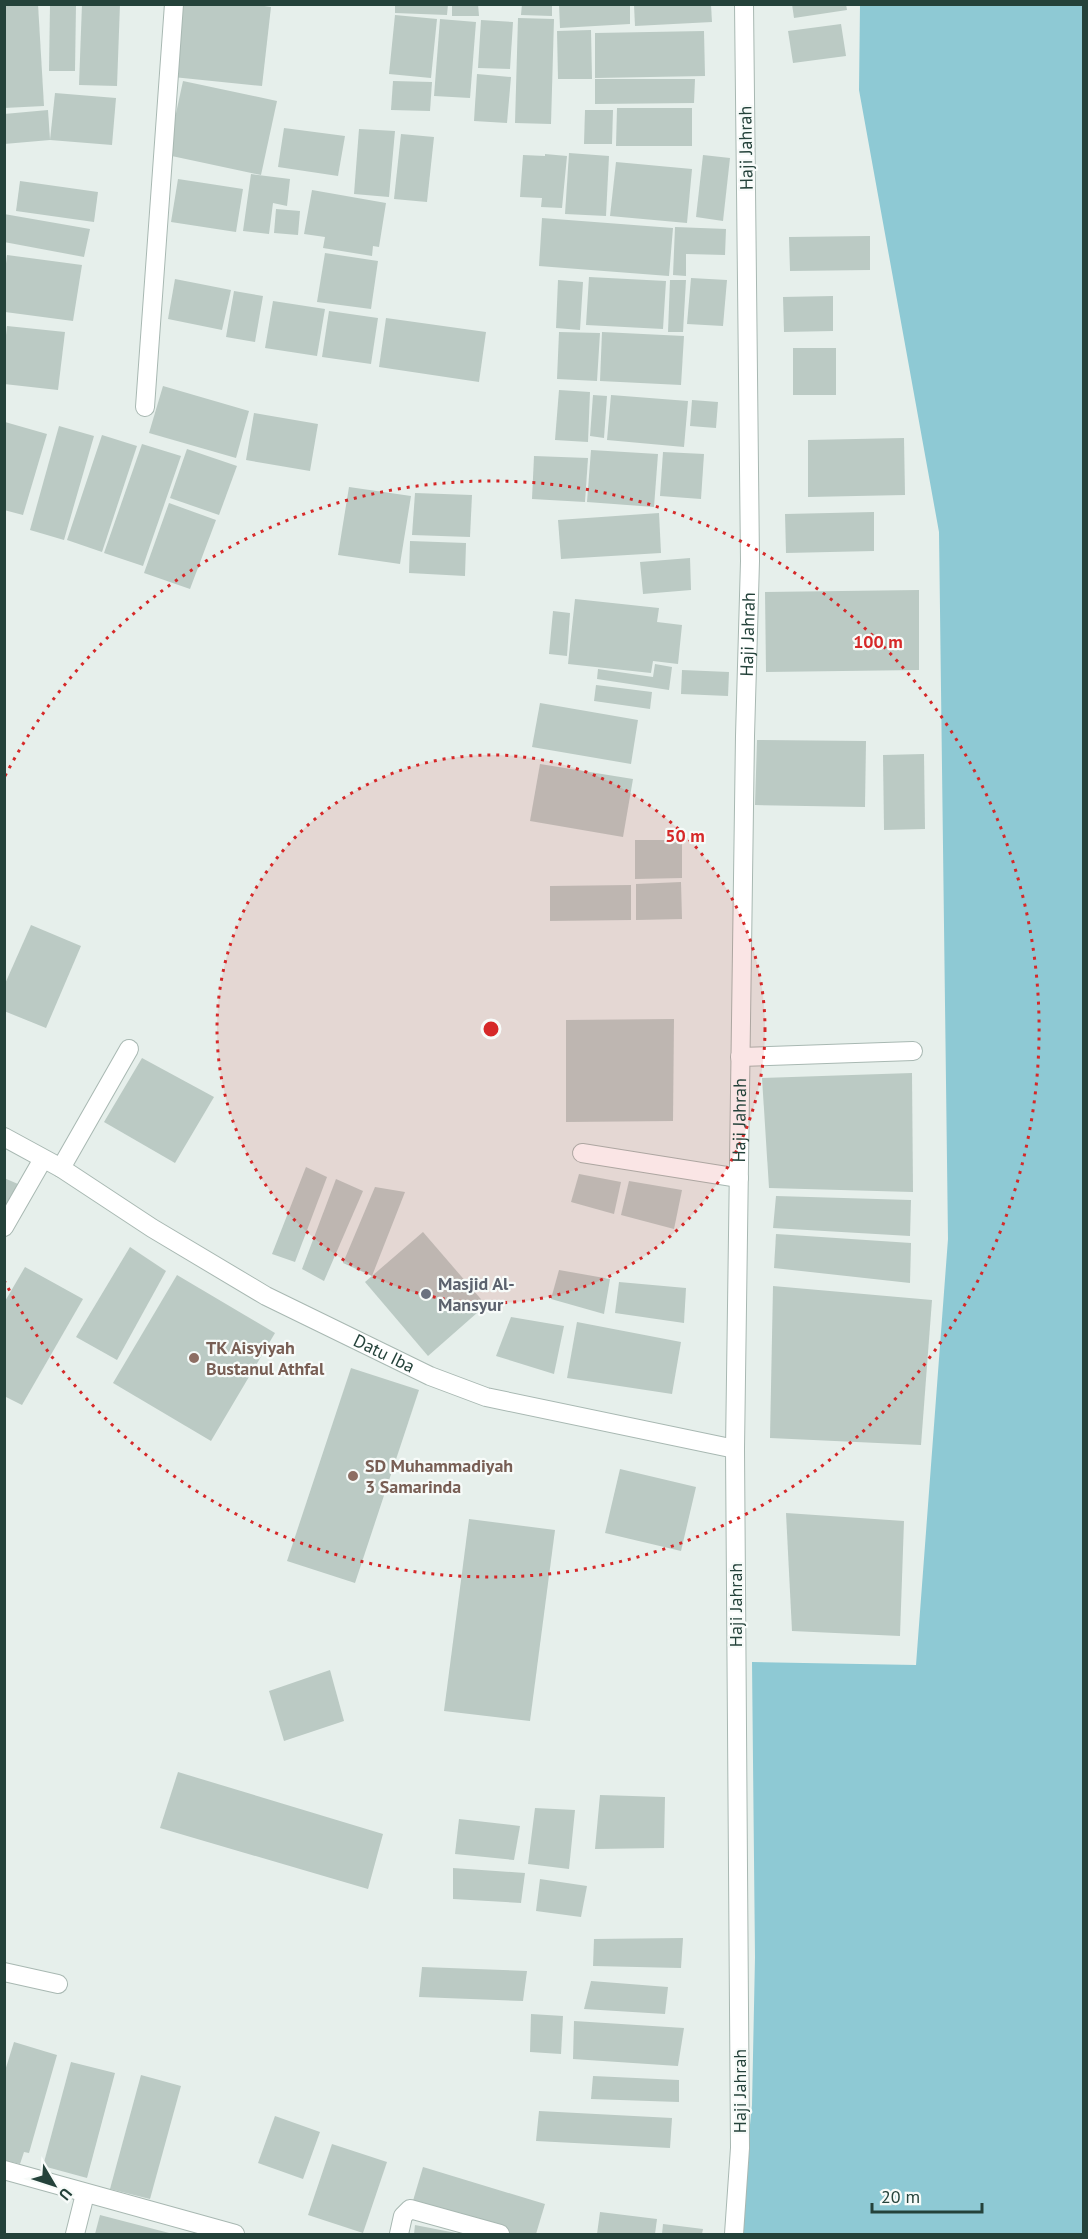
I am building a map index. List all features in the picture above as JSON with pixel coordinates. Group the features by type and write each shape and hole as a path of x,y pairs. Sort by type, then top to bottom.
{"street":[{"path":"145,407 174,4"},
{"name":"Haji Jahrah","path":"734,2235 740,2148 735,1449 744,736 750,561 744,4"},
{"path":"61,1168 129,1049"},
{"path":"740,1057 913,1051"},
{"name":"Datu Iba","path":"4,1137 61,1168 152,1228 266,1296 430,1376 486,1397 735,1449"},
{"path":"582,1152 739,1178"},
{"path":"4,1227 43,1159"},
{"path":"4,1972 58,1984"},
{"path":"4,2170 235,2235"},
{"path":"75,2235 85,2194"},
{"path":"399,2235 403,2216 410,2209 500,2235"}],"water":[{"path":"860,5 1083,5 1083,2234 739,2234 752,2105 755,1957 752,1662 916,1665 948,1239 939,532 859,90"}],"building":[{"path":"4,4 38,4 44,106 4,108"},
{"path":"50,4 76,4 75,71 49,71"},
{"path":"82,4 120,4 117,86 79,85"},
{"path":"181,4 250,4 271,7 262,86 173,77"},
{"path":"395,4 448,4 447,15 395,13"},
{"path":"452,4 478,4 479,16 452,16"},
{"path":"522,4 552,4 552,16 521,15"},
{"path":"559,4 630,4 630,24 560,28"},
{"path":"792,4 846,4 847,10 794,18"},
{"path":"634,5 711,5 712,22 635,26"},
{"path":"395,15 437,19 431,78 389,74"},
{"path":"518,18 554,19 551,124 515,123"},
{"path":"440,19 476,22 470,98 434,96"},
{"path":"481,20 513,22 510,69 478,68"},
{"path":"841,24 846,56 793,63 788,31"},
{"path":"591,30 592,79 558,79 557,31"},
{"path":"704,31 705,76 595,78 595,33"},
{"path":"477,74 511,77 507,123 474,121"},
{"path":"595,79 695,79 694,103 595,104"},
{"path":"183,81 277,101 261,175 167,155"},
{"path":"393,81 432,82 430,111 391,110"},
{"path":"55,93 116,98 112,145 50,140"},
{"path":"617,108 692,108 692,146 616,146"},
{"path":"48,110 50,140 4,144 4,114"},
{"path":"585,110 613,110 612,144 584,144"},
{"path":"284,128 345,136 338,176 278,167"},
{"path":"359,129 395,131 389,197 354,194"},
{"path":"401,134 434,137 427,202 394,199"},
{"path":"569,153 609,156 606,216 565,214"},
{"path":"545,154 567,156 562,208 541,207 542,198 520,197 523,155 545,156"},
{"path":"703,155 730,158 723,221 696,217"},
{"path":"616,162 692,169 687,223 610,216"},
{"path":"251,174 290,179 287,206 273,203 269,234 243,231"},
{"path":"178,179 243,189 236,232 171,222"},
{"path":"20,181 98,192 94,222 16,211"},
{"path":"312,190 386,203 379,247 373,246 372,256 323,248 325,237 304,234"},
{"path":"276,209 300,211 298,235 274,233"},
{"path":"4,214 90,229 84,257 4,242"},
{"path":"542,218 673,228 669,276 539,266"},
{"path":"675,227 726,229 725,255 686,254 686,276 673,275"},
{"path":"870,236 870,270 790,271 789,237"},
{"path":"325,253 378,261 371,309 317,302"},
{"path":"7,255 82,265 73,321 5,312"},
{"path":"589,277 666,281 663,329 586,325"},
{"path":"691,278 727,280 723,326 687,324"},
{"path":"175,279 231,290 222,330 168,319"},
{"path":"558,280 583,282 580,330 556,328"},
{"path":"670,280 686,280 683,332 668,332"},
{"path":"234,291 263,296 255,342 226,337"},
{"path":"833,296 833,331 784,332 783,297"},
{"path":"273,301 325,309 317,356 265,348"},
{"path":"329,311 378,318 371,364 322,357"},
{"path":"386,318 486,332 479,382 379,367"},
{"path":"7,326 65,332 58,390 4,384"},
{"path":"559,332 600,333 597,381 557,379"},
{"path":"602,332 684,336 681,385 600,381"},
{"path":"793,348 836,348 836,395 793,395"},
{"path":"163,386 249,411 236,458 149,433"},
{"path":"559,390 590,392 588,442 555,440"},
{"path":"593,395 607,396 604,438 590,436"},
{"path":"611,395 688,401 684,447 607,440"},
{"path":"692,400 718,402 716,428 690,426"},
{"path":"254,413 318,424 310,471 246,460"},
{"path":"5,422 47,434 23,515 4,510"},
{"path":"59,426 94,436 64,540 30,530"},
{"path":"102,435 137,446 102,552 67,540"},
{"path":"904,438 905,495 808,497 808,440"},
{"path":"142,444 181,456 143,566 104,553"},
{"path":"187,449 237,466 219,515 170,498"},
{"path":"591,450 658,454 654,507 587,502"},
{"path":"663,452 704,454 701,499 660,496"},
{"path":"534,456 588,458 585,502 532,499"},
{"path":"349,487 411,496 400,564 338,555"},
{"path":"415,493 472,495 470,537 412,535"},
{"path":"169,503 216,520 190,589 144,573"},
{"path":"874,512 874,551 786,553 785,514"},
{"path":"659,513 661,553 561,559 558,520"},
{"path":"410,541 466,543 465,576 409,573"},
{"path":"690,558 691,590 643,594 640,562"},
{"path":"919,590 919,670 766,672 765,592"},
{"path":"575,599 659,608 657,622 682,625 678,664 653,661 651,673 568,664"},
{"path":"553,611 570,613 567,656 549,654"},
{"path":"655,664 672,667 669,690 597,679 598,669 653,677"},
{"path":"682,670 729,672 728,696 681,694"},
{"path":"596,685 652,692 650,709 594,701"},
{"path":"540,703 638,720 631,764 532,747"},
{"path":"757,740 866,741 865,807 755,805"},
{"path":"924,754 925,829 884,830 883,755"},
{"path":"540,764 633,779 623,837 530,821"},
{"path":"635,840 682,840 682,878 635,879"},
{"path":"681,882 682,919 636,920 636,884"},
{"path":"631,885 631,920 550,921 550,886"},
{"path":"31,925 81,946 46,1028 4,1011 4,986"},
{"path":"674,1019 673,1121 566,1122 566,1020"},
{"path":"142,1058 214,1097 175,1163 104,1122"},
{"path":"912,1073 913,1192 769,1188 762,1078"},
{"path":"306,1167 327,1177 295,1262 272,1254"},
{"path":"579,1174 621,1182 614,1214 571,1202"},
{"path":"4,1178 18,1184 4,1208"},
{"path":"336,1179 363,1191 324,1281 302,1269"},
{"path":"629,1181 682,1190 674,1229 621,1215"},
{"path":"375,1187 405,1192 372,1276 343,1263"},
{"path":"776,1196 911,1200 910,1236 773,1228"},
{"name":"Masjid Al- Mansyur","path":"423,1232 486,1305 428,1356 365,1282"},
{"path":"776,1234 911,1243 910,1283 774,1268"},
{"path":"130,1247 166,1271 117,1360 76,1337"},
{"path":"25,1267 83,1299 22,1405 4,1396 4,1303"},
{"path":"559,1270 610,1279 604,1314 551,1299"},
{"name":"TK Aisyiyah Bustanul Athfal","path":"177,1275 275,1333 211,1441 113,1383"},
{"path":"619,1282 686,1288 684,1323 615,1313"},
{"path":"773,1286 932,1300 921,1445 770,1438"},
{"path":"511,1317 564,1326 554,1374 496,1356"},
{"path":"577,1322 681,1342 672,1394 567,1378"},
{"name":"SD Muhammadiyah 3 Samarinda","path":"351,1368 419,1390 355,1583 287,1561"},
{"path":"620,1469 696,1487 681,1551 605,1533"},
{"path":"786,1513 904,1521 900,1636 792,1631"},
{"path":"469,1519 555,1530 530,1721 444,1711"},
{"path":"330,1670 344,1721 284,1741 269,1691"},
{"path":"178,1772 383,1834 368,1889 160,1828"},
{"path":"600,1795 665,1797 664,1848 595,1849"},
{"path":"535,1808 575,1810 569,1869 528,1864"},
{"path":"459,1819 520,1826 514,1860 455,1854"},
{"path":"453,1868 525,1873 521,1903 453,1899"},
{"path":"540,1879 587,1886 581,1917 536,1911"},
{"path":"683,1938 681,1968 593,1966 594,1939"},
{"path":"422,1967 527,1971 523,2001 419,1997"},
{"path":"591,1981 668,1987 665,2014 584,2009"},
{"path":"531,2014 563,2016 561,2054 530,2052"},
{"path":"574,2021 684,2028 678,2066 573,2059"},
{"path":"14,2042 57,2055 29,2153 24,2152 20,2164 4,2160 4,2074"},
{"path":"71,2062 115,2073 87,2178 43,2166"},
{"path":"141,2075 181,2086 150,2199 110,2189"},
{"path":"593,2076 679,2080 679,2102 591,2099"},
{"path":"539,2111 672,2118 670,2148 536,2141"},
{"path":"275,2116 320,2132 303,2179 258,2163"},
{"path":"332,2144 387,2162 363,2233 308,2215"},
{"path":"423,2167 545,2204 536,2234 513,2234 412,2204"},
{"path":"600,2212 657,2219 655,2234 597,2234"},
{"path":"100,2215 173,2234 95,2234"},
{"path":"663,2224 703,2229 702,2234 662,2234"},
{"path":"415,2225 456,2233 456,2234 414,2234"}],"place":[{"name":"Masjid Al- Mansyur","path":"426,1294"},
{"name":"TK Aisyiyah Bustanul Athfal","path":"194,1358"},
{"name":"SD Muhammadiyah 3 Samarinda","path":"353,1476"}]}
